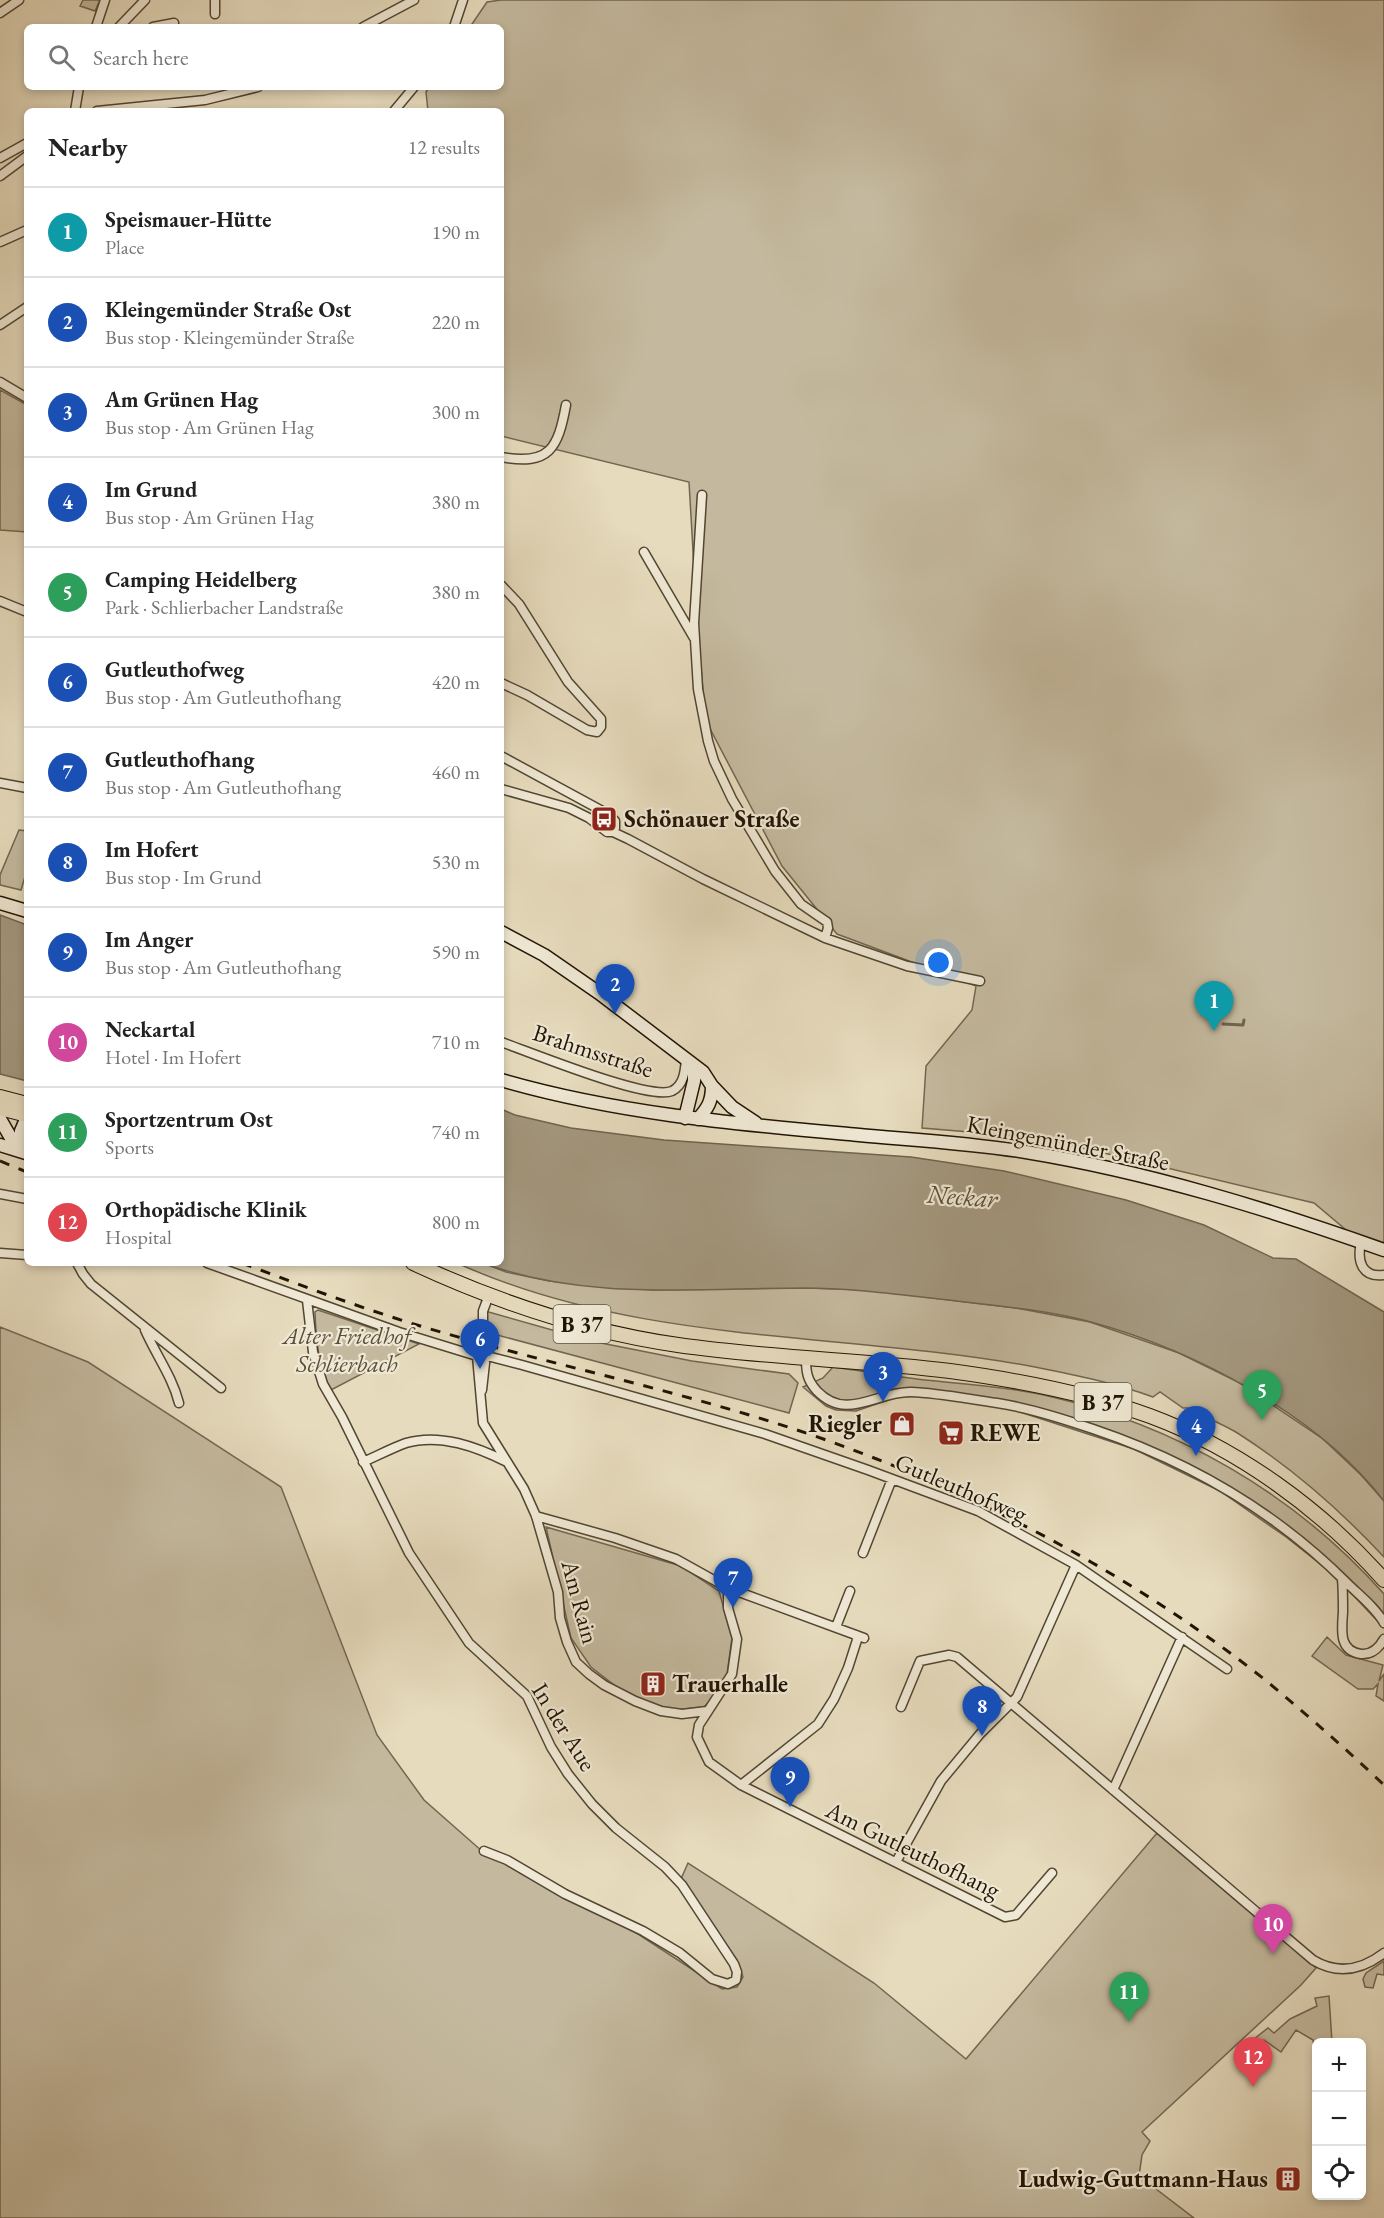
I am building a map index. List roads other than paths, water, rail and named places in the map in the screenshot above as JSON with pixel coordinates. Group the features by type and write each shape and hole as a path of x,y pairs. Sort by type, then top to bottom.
{"main road":[{"path":"0,903 24,910"},
{"name":"Kleingemünder Straße","path":"504,934 544,956 599,993 707,1076 712,1086 732,1107 759,1125"},
{"path":"690,1062 694,1082 692,1118"},
{"name":"Kleingemünder Straße","path":"504,1081 577,1101 692,1118 944,1142 1037,1154 1147,1177 1257,1208 1384,1250"},
{"path":"692,1118 708,1107 712,1098 712,1086"},
{"path":"0,1097 24,1103"},
{"path":"0,1108 24,1115"},
{"path":"0,1119 11,1138 24,1150"},
{"path":"24,1124 21,1131 24,1146"},
{"path":"0,1144 24,1151"},
{"name":"B 37","path":"420,1266 489,1295 596,1328 661,1342 940,1370 1000,1379 1085,1397 1152,1417 1186,1431 1264,1475 1334,1529 1384,1580"}],"street":[{"path":"0,13 19,0"},
{"path":"97,24 105,0"},
{"path":"122,24 146,0"},
{"path":"215,0 215,14"},
{"path":"369,24 414,0"},
{"path":"455,24 463,0"},
{"path":"169,24 174,23"},
{"path":"76,108 78,90"},
{"path":"127,108 205,100 246,90"},
{"path":"396,108 412,90"},
{"path":"0,158 24,145"},
{"path":"0,176 24,158"},
{"path":"0,242 24,231"},
{"path":"0,325 24,309"},
{"path":"0,382 24,396"},
{"path":"504,458 531,459 552,449 558,439 566,405"},
{"path":"702,495 694,614 698,689 708,741 714,761 732,799 782,881 801,904 827,922 828,930 825,938"},
{"path":"644,552 696,641"},
{"path":"504,588 519,604 568,682 601,719 602,727 597,732 590,732 527,695 504,684"},
{"path":"0,601 24,611"},
{"path":"504,758 608,814 615,821 613,832"},
{"path":"0,783 24,787"},
{"path":"504,790 569,808 590,818 607,832 613,832 825,938 908,966 980,981"},
{"name":"Brahmsstraße","path":"504,1043 653,1092 666,1092 678,1087 690,1062"},
{"path":"0,1194 24,1198"},
{"path":"1361,1242 1359,1257 1362,1267 1371,1274 1384,1275"},
{"path":"0,1253 24,1255"},
{"path":"79,1266 87,1279 145,1329 221,1388"},
{"path":"222,1266 307,1300"},
{"path":"483,1333 483,1311 489,1295"},
{"name":"Gutleuthofweg","path":"307,1300 477,1356 522,1365 765,1434 978,1511 1076,1565 1227,1669"},
{"name":"In der Aue","path":"307,1300 313,1352 323,1384 342,1417 409,1553 469,1643 526,1696 562,1766 592,1804 616,1828 665,1867 682,1885 734,1964 737,1972 736,1980 728,1984 717,1982 680,1953 643,1931 565,1894 507,1860 484,1851"},
{"path":"145,1329 153,1348 172,1379 179,1402"},
{"path":"477,1356 483,1423 524,1489 536,1516 615,1538 676,1559 728,1588 860,1637 834,1699 819,1724 741,1785"},
{"path":"806,1358 806,1372 810,1383 823,1396 837,1403 859,1405 896,1393 911,1392 1005,1404 1047,1414 1151,1450 1184,1465 1233,1493 1302,1542 1342,1578 1384,1623"},
{"path":"479,1395 484,1383 485,1363"},
{"path":"363,1462 407,1443 427,1439 482,1450 508,1462"},
{"path":"863,1553 892,1479"},
{"name":"Am Rain","path":"536,1516 558,1592 560,1618 576,1662 604,1685 661,1711 682,1714 707,1711"},
{"path":"896,1862 941,1781 980,1734 1017,1697 1076,1565"},
{"path":"1342,1578 1341,1632 1345,1646 1353,1652 1371,1653 1384,1639"},
{"name":"Am Gutleuthofhang","path":"728,1588 728,1608 737,1639 732,1674 699,1725 697,1737 709,1762 741,1785 780,1806 1009,1918 1016,1915 1052,1873"},
{"path":"836,1627 850,1592"},
{"path":"1113,1790 1182,1637"},
{"path":"901,1707 920,1661 949,1655 957,1657 1313,1960 1334,1969 1359,1968 1384,1953"}],"water":[{"path":"0,915 24,924 24,1080 0,1074"},
{"name":"Neckar","path":"504,1110 571,1128 664,1140 911,1157 1004,1171 1126,1200 1204,1225 1273,1258 1296,1259 1384,1312 1384,1501 1357,1470 1325,1441 1289,1414 1251,1390 1212,1368 1171,1350 1091,1322 1016,1308 855,1290 804,1288 642,1290 561,1283 493,1266 504,1266"}],"waterway":[{"path":"1223,1024 1243,1025 1244,1020"}],"railway":[{"path":"0,1161 24,1171"},
{"path":"250,1266 417,1325 727,1408 778,1424 887,1463 944,1487 1056,1542 1163,1606 1264,1679 1384,1785"}],"place":[{"name":"Schönauer Straße","path":"604,819"},
{"name":"Kleingemünder Straße Ost","path":"615,1014"},
{"name":"Speismauer-Hütte","path":"1214,1031"},
{"name":"Gutleuthofweg","path":"480,1369"},
{"name":"Am Grünen Hag","path":"883,1402"},
{"name":"Camping Heidelberg","path":"1262,1420"},
{"name":"Riegler","path":"902,1424"},
{"name":"REWE","path":"951,1433"},
{"name":"Im Grund","path":"1196,1456"},
{"name":"Gutleuthofhang","path":"733,1608"},
{"name":"Trauerhalle","path":"653,1684"},
{"name":"Im Hofert","path":"982,1736"},
{"name":"Im Anger","path":"790,1807"},
{"name":"Neckartal","path":"1273,1954"},
{"name":"Sportzentrum Ost","path":"1129,2022"},
{"name":"Orthopädische Klinik","path":"1253,2087"},
{"name":"Ludwig-Guttmann-Haus","path":"1288,2179"}],"park label":[{"name":"Alter Friedhof Schlierbach","path":"347,1350"}]}
